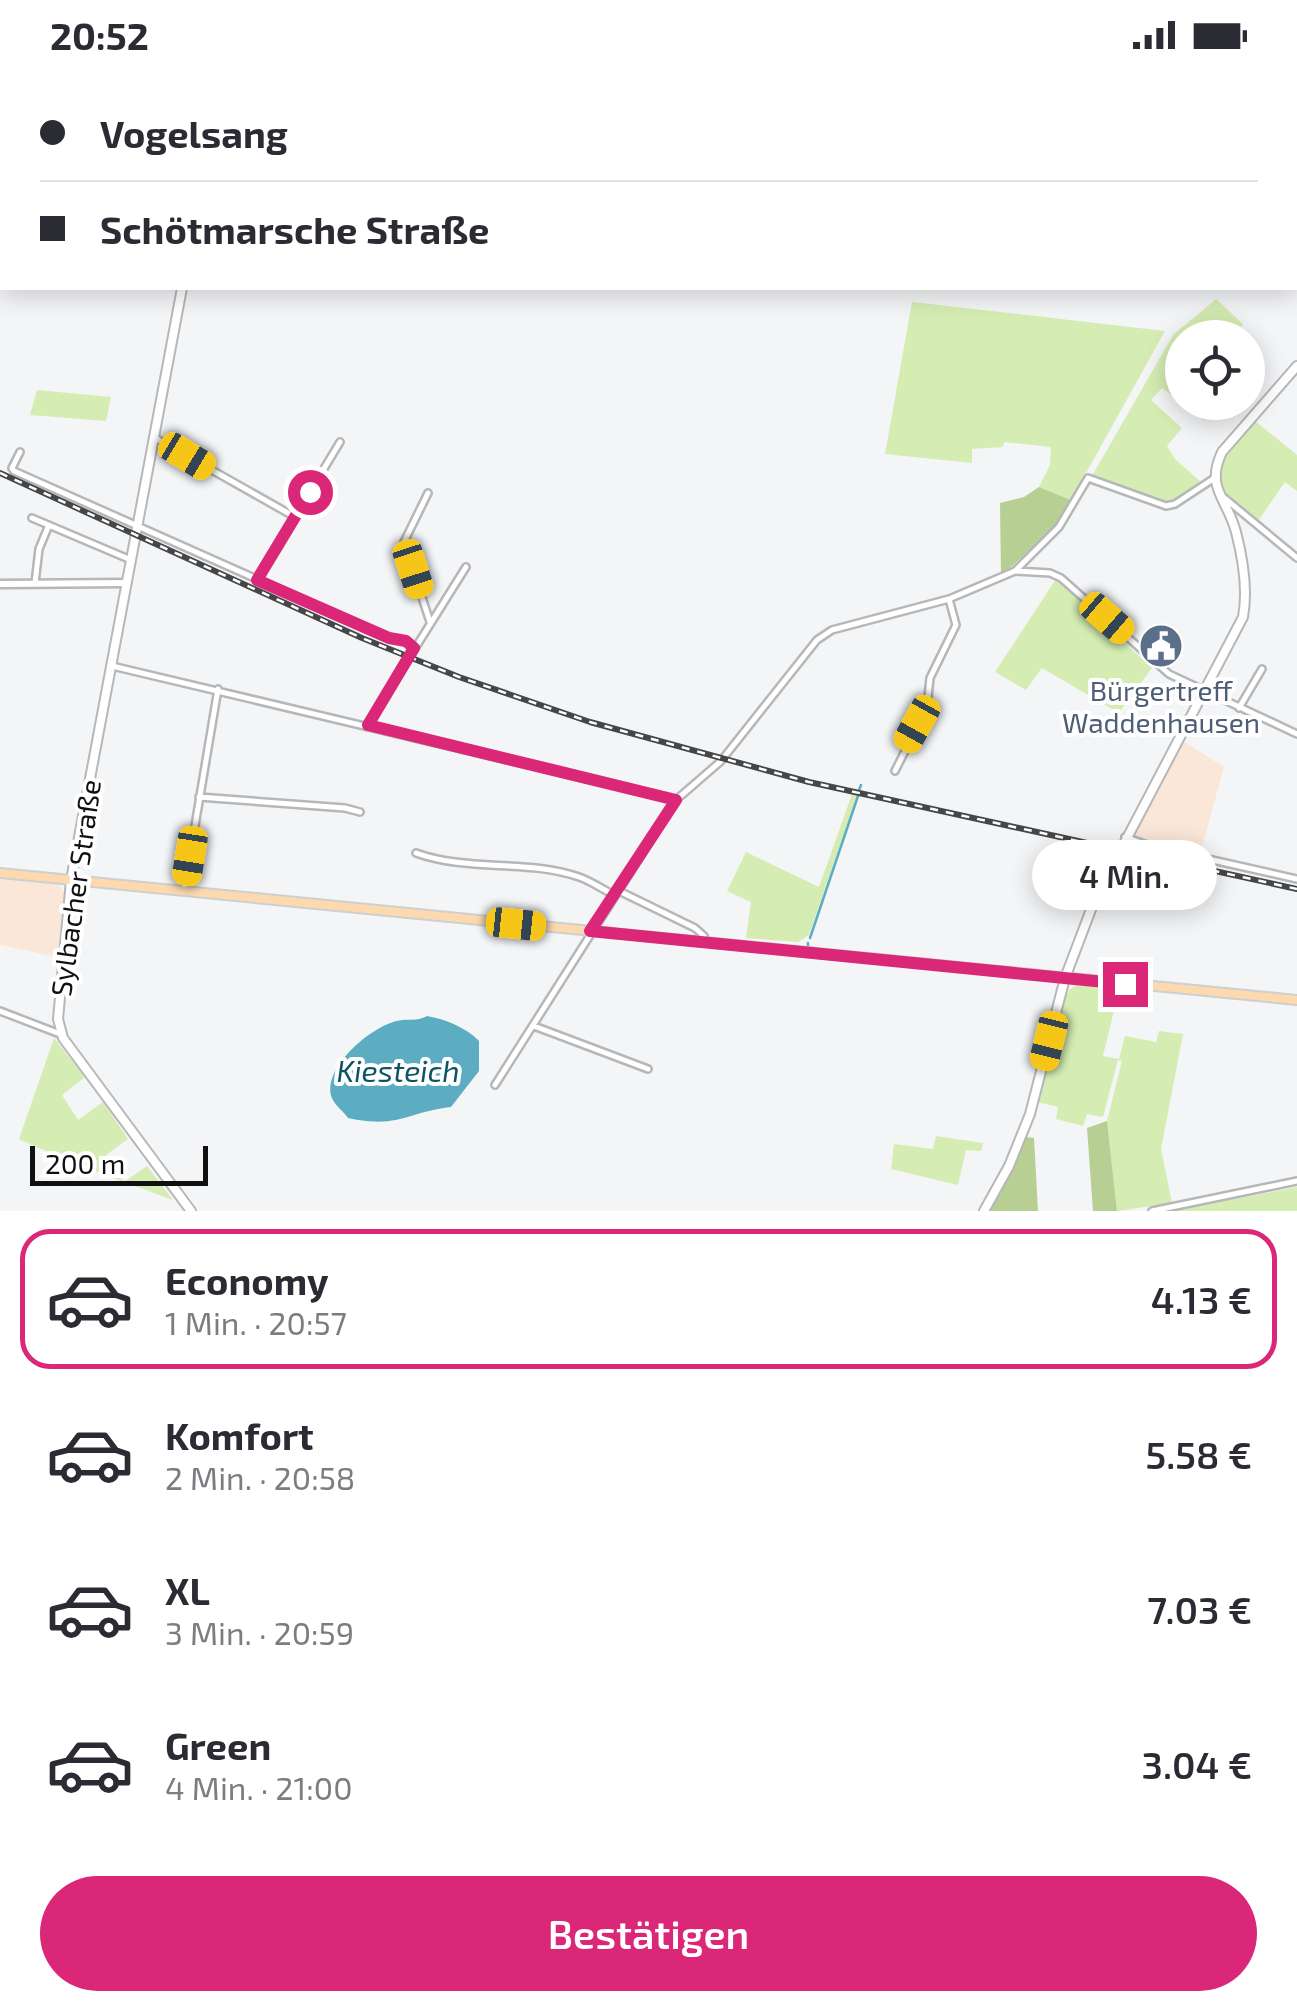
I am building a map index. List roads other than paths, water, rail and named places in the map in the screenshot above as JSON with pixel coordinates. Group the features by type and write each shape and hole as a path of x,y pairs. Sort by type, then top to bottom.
{"main road":[{"name":"Sylbacher Straße","path":"182,290 72,880 58,1019 60,1034 190,1211"},
{"path":"984,1211 1024,1131 1066,978 1094,899 1124,837 1238,632 1246,604 1235,530 1214,479 1214,469 1222,452 1297,366"},
{"path":"0,873 1297,1000"}],"street":[{"path":"155,438 294,517"},
{"path":"257,580 340,442"},
{"path":"20,452 14,471 389,638 406,641 414,648"},
{"path":"495,1085 676,800 709,774 824,634 949,599 1015,571 1059,527 1088,478 1166,506 1214,479"},
{"path":"428,492 404,542 430,622"},
{"path":"1219,493 1297,558"},
{"path":"32,518 132,560"},
{"path":"35,583 39,549 49,526"},
{"path":"368,725 466,567"},
{"path":"1015,571 1050,573 1061,578 1168,674 1297,734"},
{"path":"0,584 127,583"},
{"path":"895,771 927,707 930,678 956,625 949,599"},
{"path":"112,666 676,800"},
{"path":"1239,708 1262,670"},
{"path":"184,892 218,689"},
{"path":"200,797 360,812"},
{"path":"1124,837 1297,879"},
{"path":"416,852 469,864 580,878 695,928 704,936"},
{"path":"0,1011 60,1034"},
{"path":"533,1025 648,1070"},
{"path":"1152,1211 1297,1181"}],"water":[{"name":"Kiesteich","path":"427,1016 455,1025 479,1041 479,1071 451,1107 391,1121 348,1118 334,1102 330,1088 333,1076 350,1051 386,1025"}],"waterway":[{"path":"859,790 861,785"},
{"path":"810,938 858,796"}],"railway":[{"path":"0,473 362,638 459,677 590,722 809,782 1297,889"}],"place":[{"name":"Bürgertreff Waddenhausen","path":"1161,646"}]}
